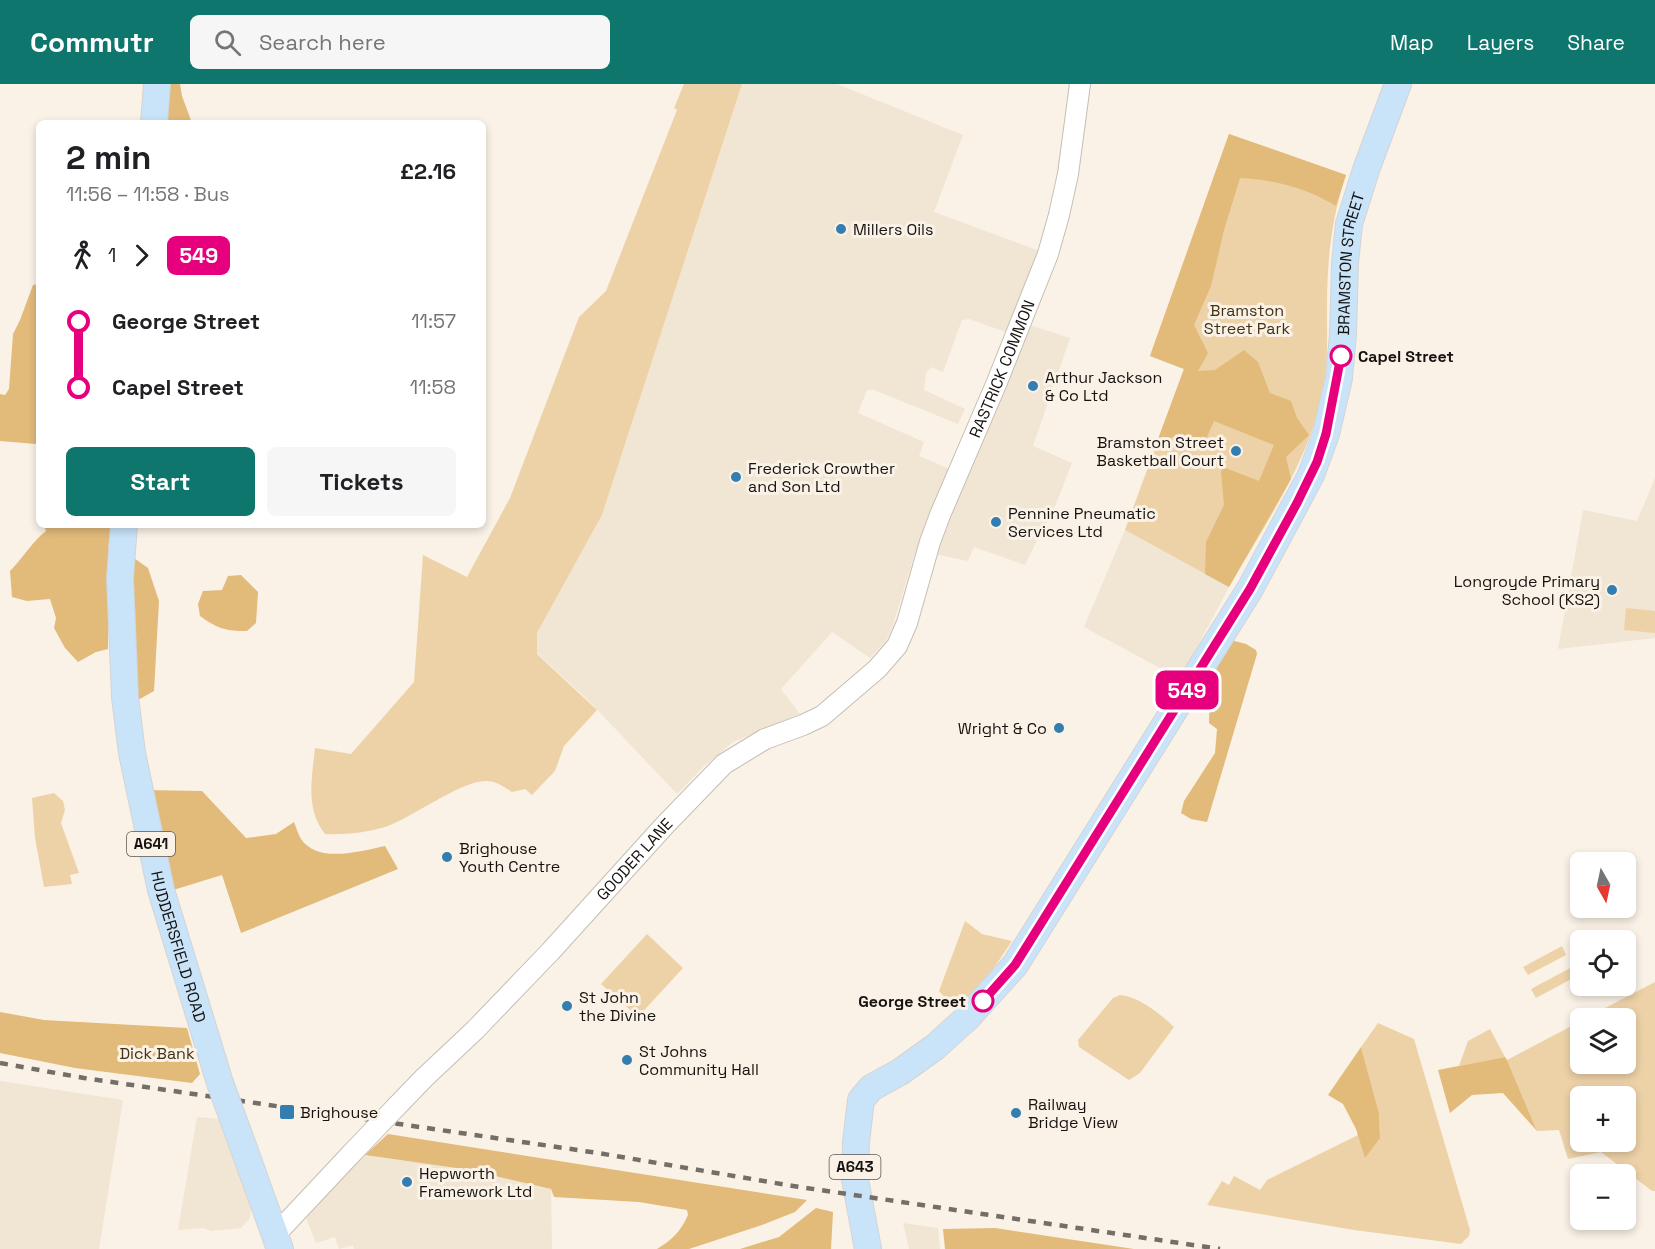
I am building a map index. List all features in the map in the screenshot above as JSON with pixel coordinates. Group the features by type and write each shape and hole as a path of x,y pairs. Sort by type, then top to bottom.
{"main road":[{"path":"154,120 157,84"},
{"name":"BRAMSTON STREET","path":"868,1249 855,1179 858,1114 861,1100 871,1088 907,1068 935,1047 967,1018 1015,965 1250,589 1317,462 1339,378 1349,224 1398,84"},
{"name":"HUDDERSFIELD ROAD","path":"124,528 120,578 124,697 132,753 161,890 220,1083 278,1242"}],"street":[{"name":"RASTRICK COMMON","path":"897,646 907,623 940,515 1048,254 1068,174 1080,84"},
{"name":"GOODER LANE","path":"278,1242 351,1154 550,952 665,825 724,764 765,740 803,726 822,716 870,675 897,646"}],"shaded area":[{"path":"742,84 837,84 963,135 934,212 1040,251 1014,320 1070,338 1033,446 1072,463 1050,519 1044,526 1025,565 974,547 968,561 916,550 892,628 886,641 870,658 832,632 781,689 800,714 733,742 703,767 677,794 589,701 537,653 537,633 602,515","holes":["969,319 1009,333 952,470 919,456 924,442 858,413 867,390 874,390 958,424 965,409 924,390 926,373 931,367 943,372 962,320"]},
{"name":"Longroyde Primary School (KS2)","path":"1655,478 1655,638 1558,649 1583,510 1637,521"},
{"path":"1125,530 1229,587 1180,679 1084,627"},
{"path":"0,1081 123,1100 99,1249 0,1249"},
{"path":"197,1117 219,1119 251,1207 250,1218 241,1228 211,1231 204,1228 178,1230"},
{"path":"364,1155 470,1170 551,1189 552,1249 354,1249 353,1245 339,1249 335,1237 316,1243 306,1218"},
{"path":"903,1223 938,1228 940,1249 909,1249"}],"green space":[{"path":"166,84 180,84 191,120 163,120"},
{"path":"684,84 742,84 602,515 537,633 537,654 597,710 564,746 555,771 532,795 525,789 512,792 493,782 475,783 450,793 385,827 355,833 325,834 312,804 315,748 351,754 414,682 423,555 467,577 510,498 579,317 606,291 677,110 674,108"},
{"name":"Bramston Street Park","path":"1229,134 1346,175 1337,208 1329,257 1326,367 1318,413 1298,465 1229,587 1125,530 1184,369 1150,356"},
{"path":"1229,134 1346,175 1336,206 1290,186 1265,180 1240,178 1224,230 1211,286 1194,325 1208,353 1198,371 1215,370 1244,350 1258,362 1270,393 1291,401 1297,418 1309,435 1286,457 1291,479 1229,587 1205,574 1206,542 1224,505 1221,472 1223,467 1259,481 1274,445 1214,421 1204,444 1184,436 1158,439 1184,369 1150,356"},
{"path":"36,284 36,444 0,441 0,394 5,395 9,389 13,334 33,285"},
{"path":"45,528 111,528 108,551 108,649 96,652 78,662 65,648 54,628 56,618 50,599 27,601 12,597 10,571 46,531"},
{"path":"134,558 148,568 159,601 154,691 138,700 131,600"},
{"path":"241,575 258,592 256,623 247,631 233,630 212,624 200,616 198,604 203,591 222,590 228,576"},
{"path":"1626,608 1655,611 1655,633 1624,630"},
{"path":"1231,640 1246,644 1256,650 1257,654 1207,822 1191,819 1181,813 1184,801 1215,753 1217,729 1209,723 1210,689 1207,678"},
{"path":"144,790 202,791 246,838 276,834 294,822 301,839 309,847 329,854 364,851 385,846 398,869 241,933 222,875 170,891"},
{"path":"54,793 63,801 65,810 61,823 79,873 70,875 72,884 44,887 35,838 32,798"},
{"path":"965,921 982,934 1012,941 985,981 955,1009 939,991"},
{"path":"647,934 683,968 638,1017 601,984"},
{"path":"1562,946 1566,955 1528,975 1523,967"},
{"path":"1570,968 1570,980 1536,998 1531,989"},
{"path":"1655,982 1655,1191 1636,1179 1636,1164 1617,1164 1601,1152 1568,1159 1559,1130 1537,1131 1507,1060 1570,1027 1570,1074 1636,1074 1636,1008 1605,1008 1628,996 1636,996 1636,992"},
{"path":"1120,995 1142,1002 1174,1027 1140,1073 1129,1080 1079,1047 1078,1040 1113,998"},
{"name":"Dick Bank","path":"0,1012 44,1020 187,1028 200,1074 192,1083 75,1068 0,1053"},
{"path":"1378,1023 1414,1039 1470,1230 1469,1236 1461,1244 1354,1230 1207,1205 1222,1181 1229,1185 1234,1176 1260,1190 1267,1180 1358,1135 1361,1141 1380,1138 1379,1113 1361,1047"},
{"path":"1490,1029 1505,1057 1459,1066 1468,1041"},
{"path":"1361,1047 1379,1113 1380,1138 1365,1158 1356,1129 1343,1104 1328,1095"},
{"path":"1505,1057 1537,1131 1503,1093 1472,1095 1450,1113 1438,1070"},
{"path":"388,1134 807,1200 795,1212 689,1249 657,1249 672,1239 679,1230 688,1215 687,1210 639,1202 554,1197 551,1189 470,1170 365,1155"},
{"path":"816,1208 833,1212 831,1249 740,1249 779,1237"},
{"path":"995,1228 1134,1249 945,1249 943,1229"}],"railway":[{"path":"0,1063 84,1078 598,1153 793,1186 1220,1249"}],"bus line":[{"name":"549","path":"983,1001 1015,965 1250,589 1317,462 1330,419 1339,378 1341,356"}],"place":[{"name":"Millers Oils","path":"841,229"},
{"name":"Capel Street","path":"1341,356"},
{"name":"Arthur Jackson & Co Ltd","path":"1033,386"},
{"name":"Bramston Street Basketball Court","path":"1236,451"},
{"name":"Frederick Crowther and Son Ltd","path":"736,477"},
{"name":"Pennine Pneumatic Services Ltd","path":"996,522"},
{"name":"Longroyde Primary School (KS2)","path":"1612,590"},
{"name":"Wright & Co","path":"1059,728"},
{"name":"Brighouse Youth Centre","path":"447,857"},
{"name":"George Street","path":"983,1001"},
{"name":"St John the Divine","path":"567,1006"},
{"name":"St Johns Community Hall","path":"627,1060"},
{"name":"Brighouse","path":"287,1112"},
{"name":"Railway Bridge View","path":"1016,1113"},
{"name":"Hepworth Framework Ltd","path":"407,1182"}]}
